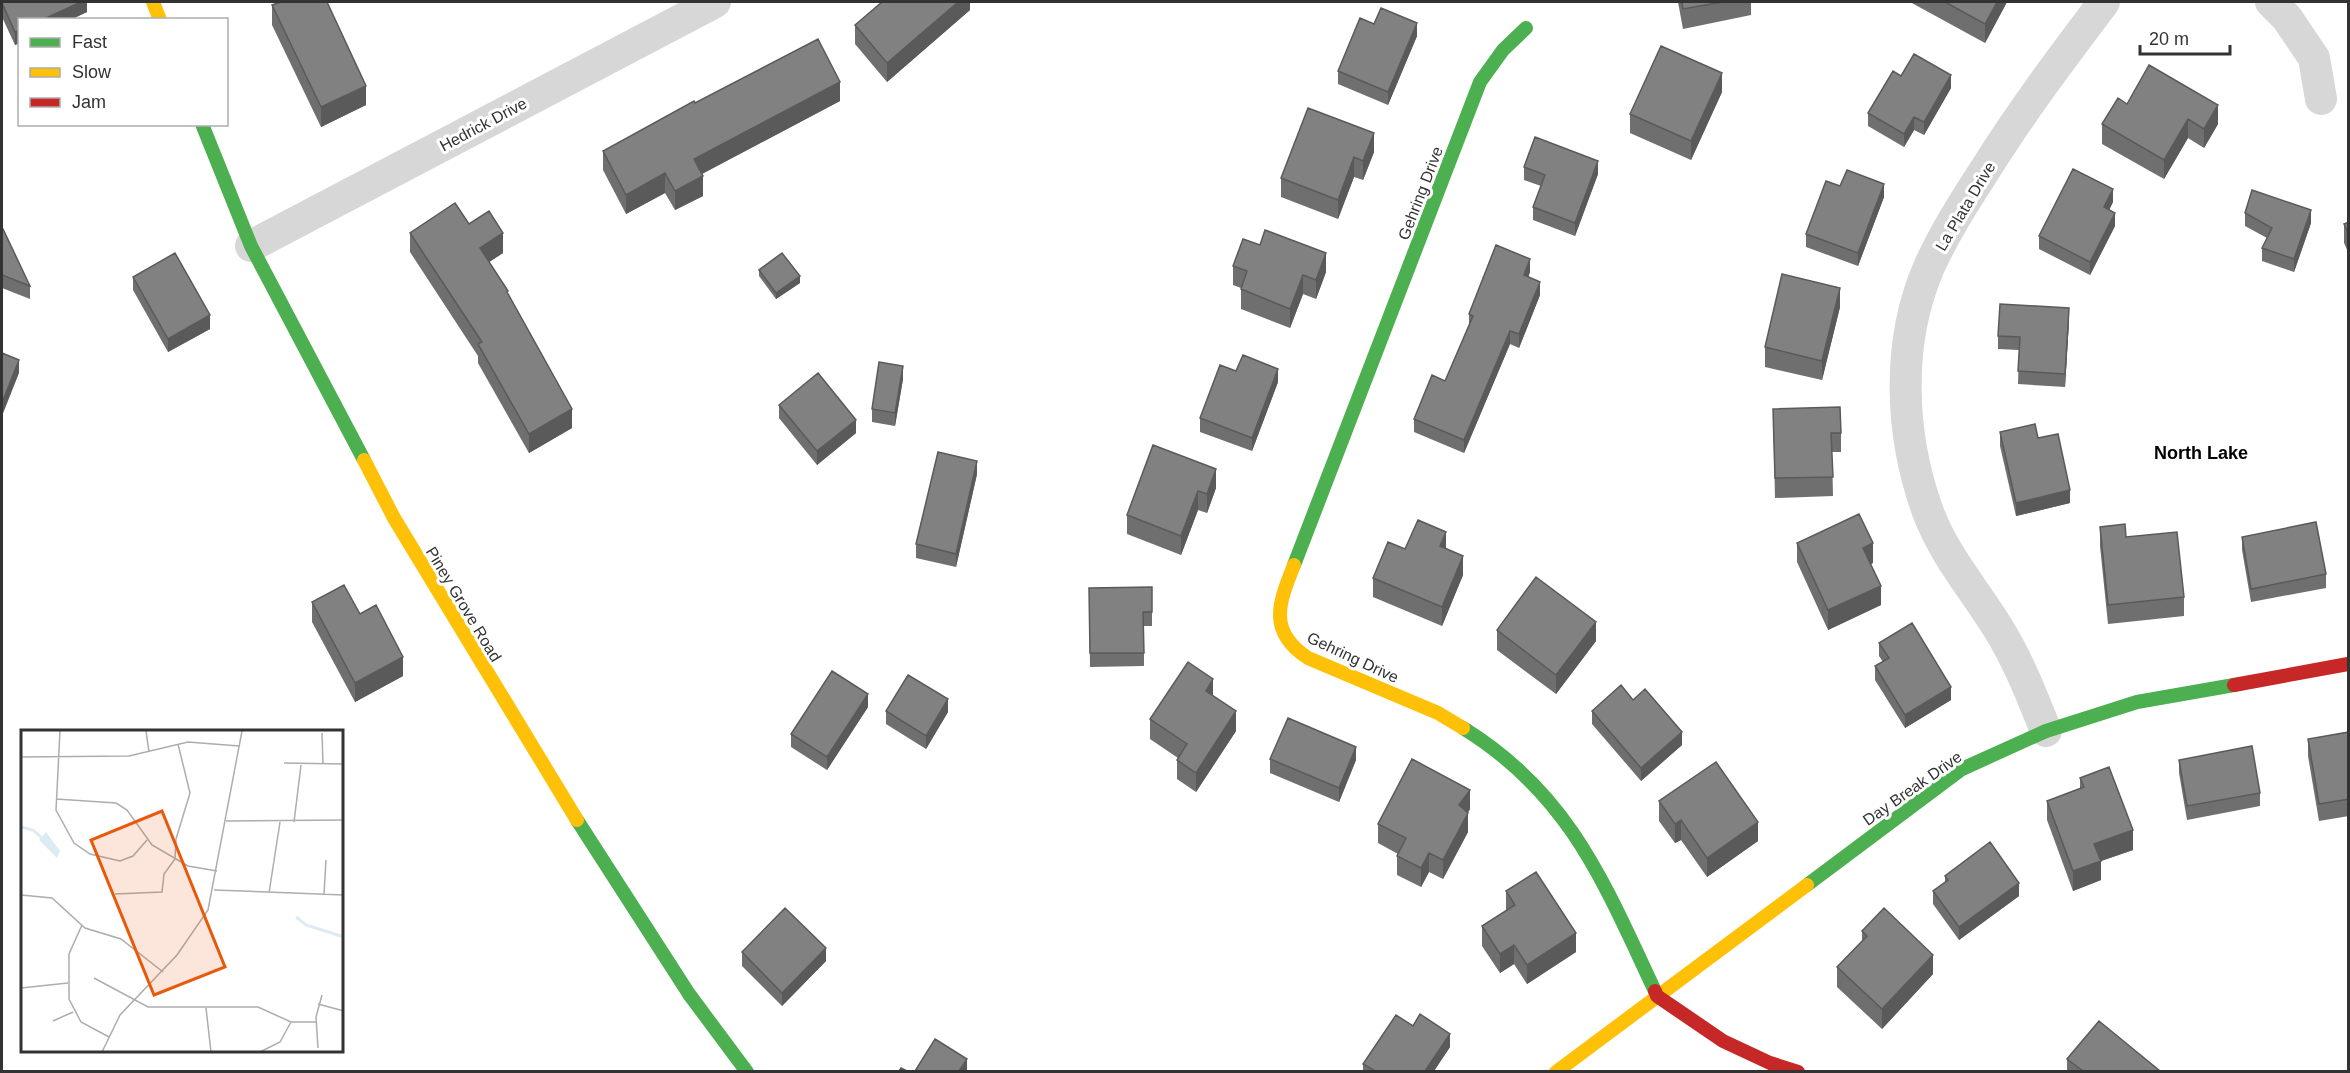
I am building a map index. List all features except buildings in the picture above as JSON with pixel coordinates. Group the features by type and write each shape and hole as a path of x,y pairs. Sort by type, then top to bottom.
{"street":[{"path":"153,2 159,18"},
{"name":"Hedrick Drive","path":"251,246 715,2"},
{"name":"La Plata Drive","path":"2046,731 2025,679 1999,628 1951,560 1929,513 1913,458 1907,417 1906,371 1916,309 1929,269 1951,222 2025,107 2104,2"},
{"path":"2271,2 2287,18 2314,58 2320,99"},
{"name":"Gehring Drive","path":"1526,27 1503,50 1480,82 1281,599 1278,616 1284,636 1295,650 1308,658 1438,713 1484,741 1525,775 1557,809 1588,853 1657,996"},
{"name":"Piney Grove Road","path":"203,126 251,246 394,518 586,835 689,994 747,1071"},
{"name":"Day Break Drive","path":"1556,1071 1962,769 2046,731 2137,702 2349,664"},
{"path":"1657,996 1723,1041 1770,1063 1798,1071"}],"traffic: fast":[{"path":"1294,565 1480,82 1503,50 1526,28"},
{"path":"203,126 251,246 364,460"},
{"path":"1807,885 1962,769 2046,731 2137,702 2234,685"},
{"path":"1463,728 1500,754 1531,782 1557,812 1580,844 1600,878 1655,991"},
{"path":"577,820 689,994 747,1072"}],"traffic: slow":[{"path":"153,2 159,18"},
{"path":"364,460 394,518 577,820"},
{"path":"1294,565 1284,592 1280,616 1286,637 1295,648 1308,658 1438,713 1463,728"},
{"path":"1556,1072 1807,885"}],"traffic: jam":[{"path":"2234,685 2348,664"},
{"path":"1655,991 1657,996 1723,1041 1770,1063 1798,1072"}],"district":[{"name":"North Lake","path":"2201,453"}]}
